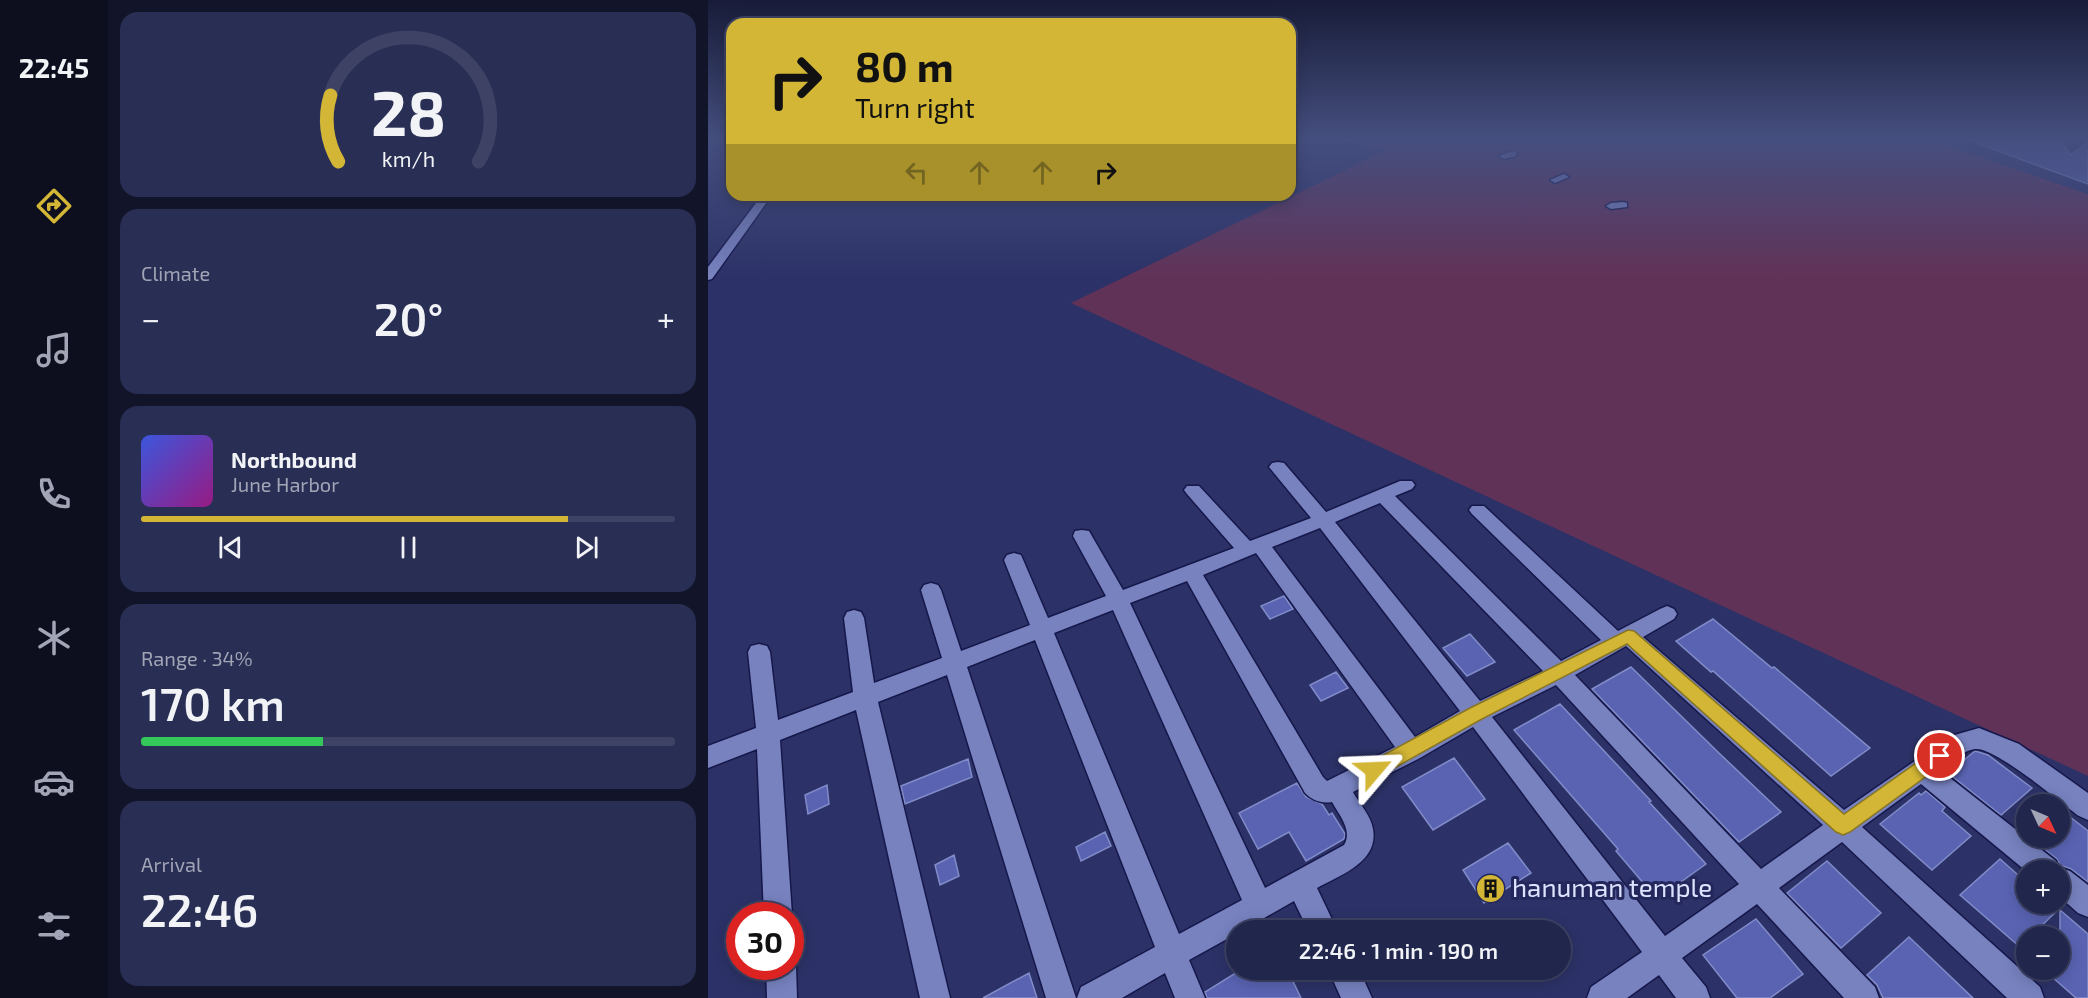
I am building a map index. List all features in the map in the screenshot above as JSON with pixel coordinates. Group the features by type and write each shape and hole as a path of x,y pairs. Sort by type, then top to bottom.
{"street":[{"path":"708,276 762,201"},
{"path":"1611,206 1623,205"},
{"path":"1278,467 1323,520 1476,714 1695,998"},
{"path":"708,757 1323,520 1406,485"},
{"path":"1193,490 1253,547 1411,752"},
{"path":"1383,495 1559,673 1864,998"},
{"path":"1478,510 1622,639 1843,825 2029,998"},
{"path":"1082,536 1118,599 1259,905"},
{"path":"1014,560 1190,998"},
{"path":"1191,571 1314,784 1320,791 1329,792 1411,752 1476,714 1559,673 1667,614"},
{"path":"930,590 1061,998"},
{"path":"854,618 865,697 935,998"},
{"path":"759,652 768,734 777,902"},
{"path":"1602,998 1959,743 1979,738 2010,751 2088,808"},
{"path":"1921,770 2034,860"},
{"path":"1092,998 1353,854 1360,842 1360,828 1337,788"},
{"path":"1300,883 1318,920"},
{"path":"2070,888 2088,903"},
{"path":"781,980 782,998"},
{"path":"1348,980 1357,998"}],"shaded area":[{"path":"1316,185 2060,185 2088,194 2088,776 1071,303 1282,201 1296,201 1296,194"}],"building":[{"path":"1284,596 1293,609 1270,619 1261,606"},
{"path":"1713,619 1870,748 1831,776 1676,641"},
{"path":"1470,634 1495,662 1467,676 1443,648"},
{"path":"1631,667 1781,812 1739,842 1592,689"},
{"path":"1336,672 1348,688 1321,701 1310,685"},
{"path":"1560,704 1651,801 1649,802 1706,864 1657,899 1616,851 1618,849 1514,730"},
{"path":"1975,751 1988,755 2032,788 2025,794 2016,794 2016,802 2001,815 1948,773"},
{"path":"1454,758 1485,799 1433,830 1402,787"},
{"path":"968,759 972,777 905,804 901,786"},
{"path":"1297,783 1306,797 1322,804 1329,815 1332,813 1345,834 1344,839 1306,861 1289,832 1258,849 1239,813"},
{"path":"827,785 829,804 808,814 805,795"},
{"path":"1926,791 1945,807 1942,811 1971,836 1932,870 1880,824 1919,793 1921,795"},
{"path":"2070,817 2088,831 2088,882 2070,869 2070,860 2057,859 2043,848 2070,848"},
{"path":"1105,832 1111,846 1081,861 1076,847"},
{"name":"hanuman temple","path":"1508,843 1531,873 1484,903 1463,870"},
{"path":"954,855 959,876 940,885 935,865"},
{"path":"2000,859 2016,873 2016,914 2054,914 2041,926 2016,926 2016,944 1960,895"},
{"path":"1827,861 1881,913 1841,948 1787,893"},
{"path":"2060,914 2065,914 2088,934 2088,998 2076,998 2056,980 2070,980 2070,926 2060,926"},
{"path":"1756,919 1803,974 1770,998 1737,998 1703,955"},
{"path":"1909,937 1973,998 1883,998 1877,985 1867,975"},
{"path":"1029,973 1037,998 983,998"},
{"path":"1226,979 1292,980 1301,998 1207,998 1205,992"}],"place":[{"name":"hanuman temple","path":"1491,888"}],"route":[{"path":"1374,770 1411,752 1476,714 1628,636 1843,825 1940,756"}]}
